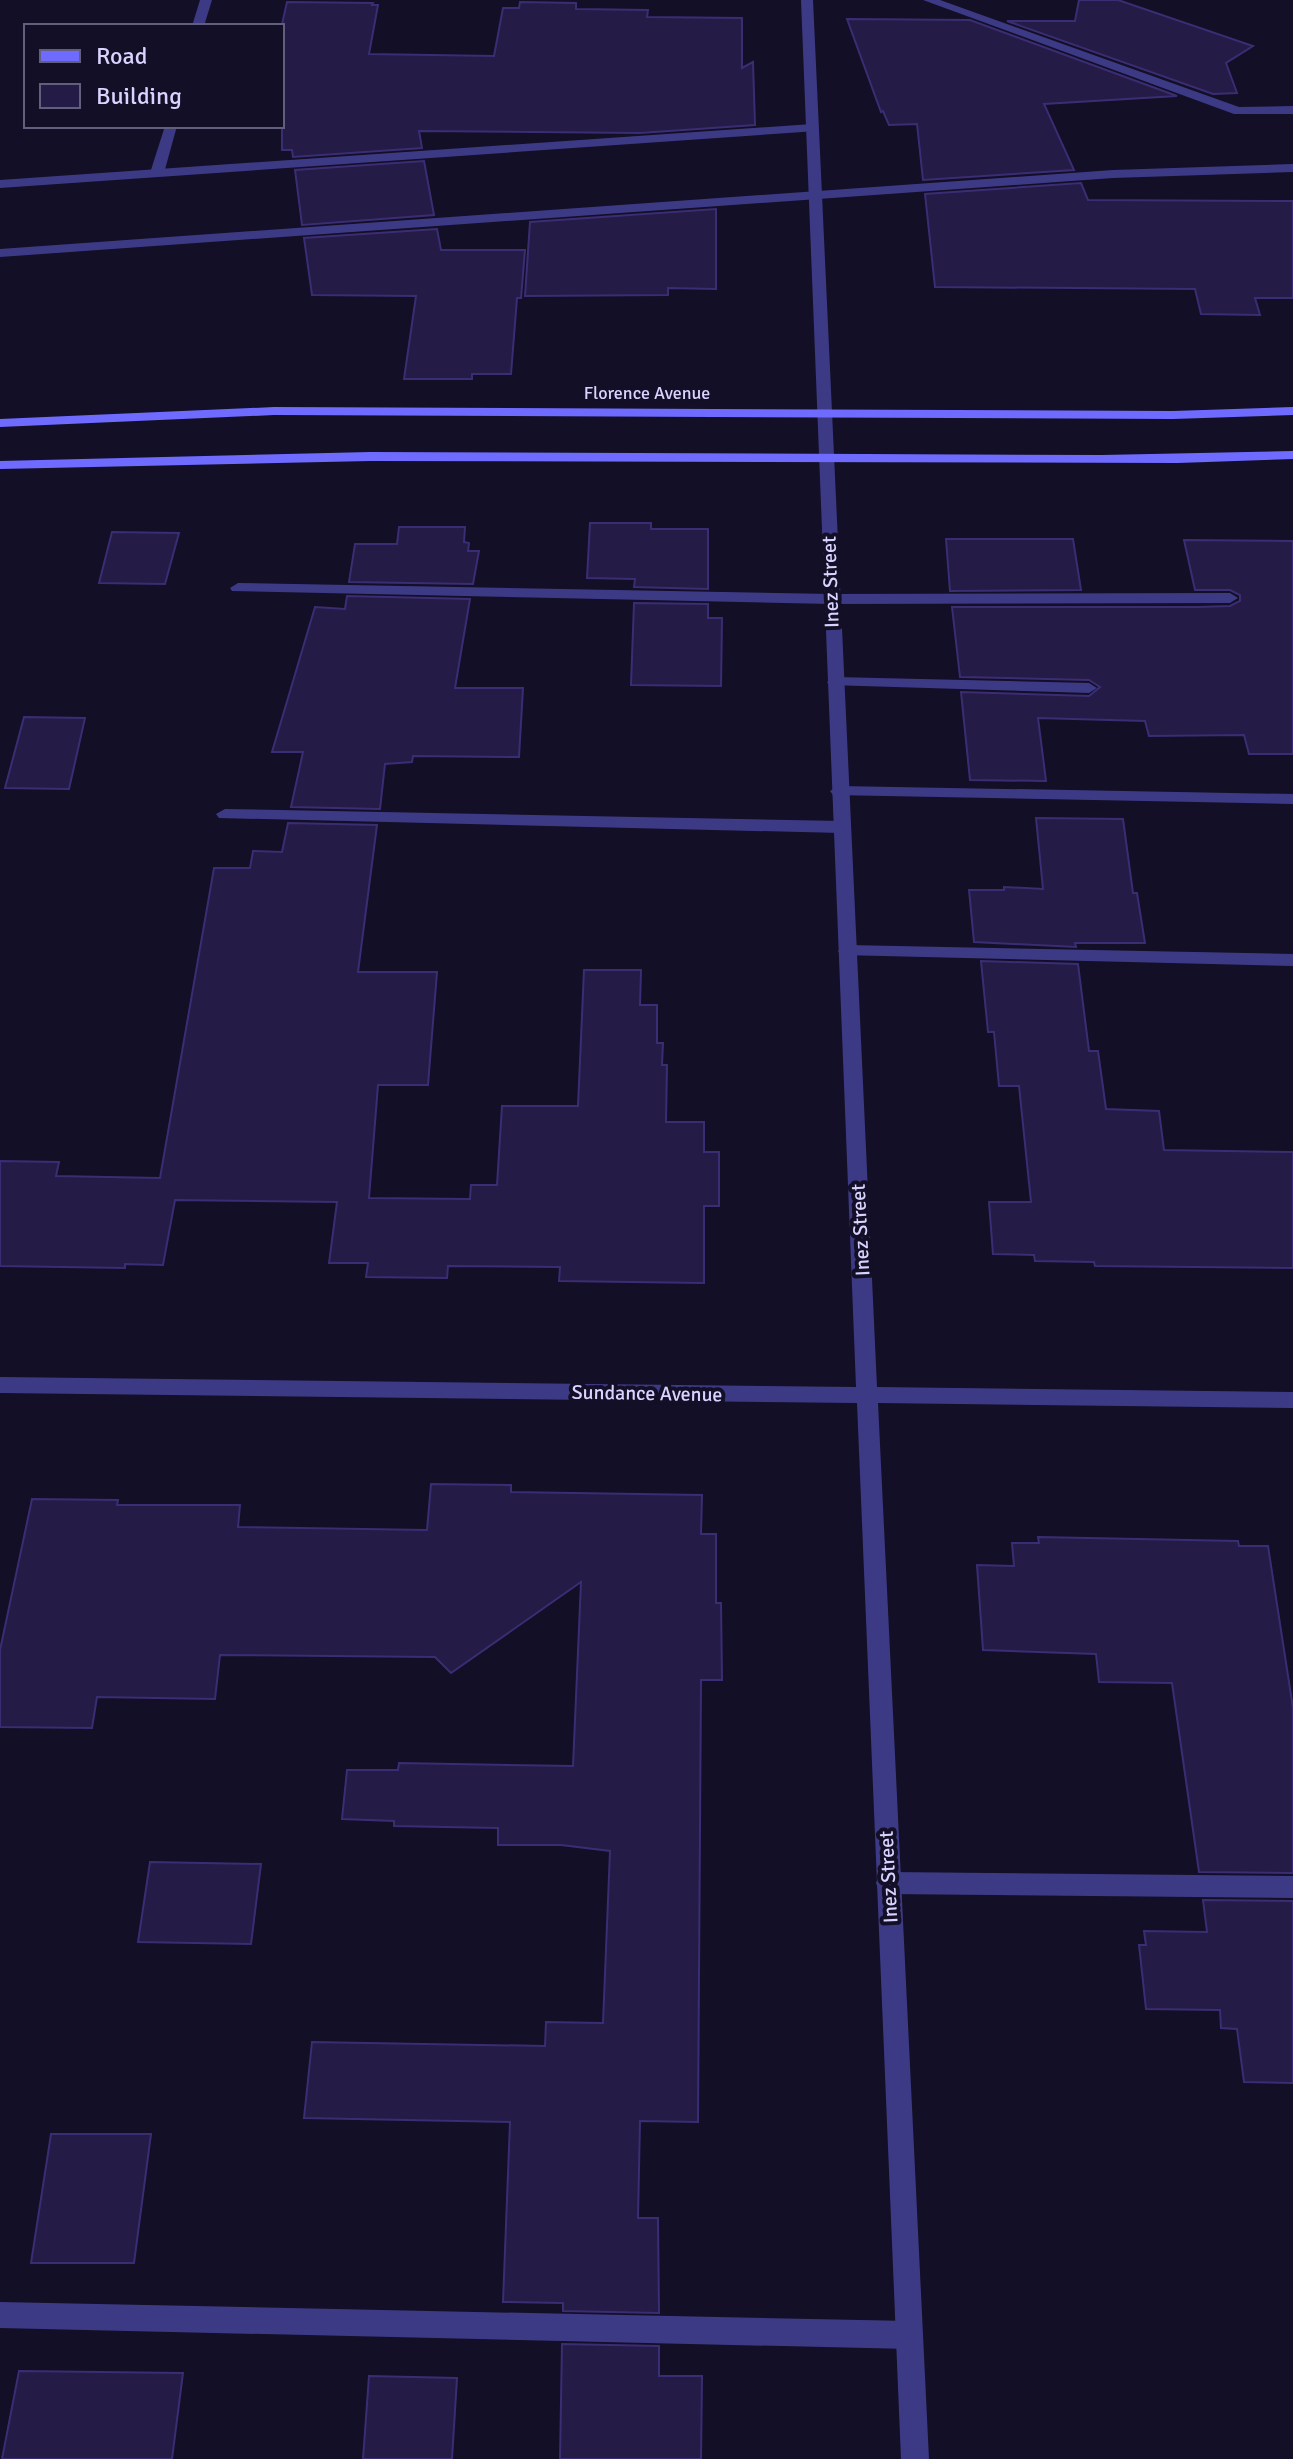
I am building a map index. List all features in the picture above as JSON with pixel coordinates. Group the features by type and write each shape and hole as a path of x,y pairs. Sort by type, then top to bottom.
{"main road":[{"name":"Florence Avenue","path":"0,423 274,411 1173,415 1293,411"},
{"path":"0,465 215,459 533,457 825,460 1293,455"}],"street":[{"path":"199,24 206,0"},
{"name":"Inez Street","path":"807,0 839,791 915,2459"},
{"path":"929,0 1238,111 1293,110"},
{"path":"157,173 170,128"},
{"path":"0,184 812,128"},
{"path":"0,253 815,197 1015,179 1225,168 1293,168"},
{"path":"238,588 831,599 1230,598"},
{"path":"835,682 1089,688"},
{"path":"839,791 1293,799"},
{"path":"225,814 841,827"},
{"path":"847,951 1293,960"},
{"name":"Sundance Avenue","path":"0,1385 1293,1400"},
{"path":"888,1883 1293,1887"},
{"path":"0,2315 909,2335"}],"building":[{"path":"1079,0 1118,0 1253,46 1226,63 1237,93 1213,94 1007,21 1075,21"},
{"path":"287,2 373,3 378,5 369,54 494,56 503,8 519,8 520,2 576,3 576,9 648,10 647,17 742,18 742,68 753,62 755,125 640,133 419,131 422,148 293,157 292,150 282,150 282,24"},
{"path":"847,19 970,20 1177,96 1044,104 1074,170 923,180 917,124 889,125 881,112"},
{"path":"424,161 434,215 302,225 295,170"},
{"path":"1081,183 1088,200 1293,201 1293,298 1255,298 1260,315 1201,314 1195,289 935,287 925,194"},
{"path":"716,209 716,289 668,288 668,295 525,296 530,222"},
{"path":"437,229 441,250 525,250 521,298 517,298 511,374 472,374 472,379 404,379 416,296 312,295 304,238"},
{"path":"590,523 651,523 651,529 708,529 708,589 634,587 635,579 587,578"},
{"path":"399,527 465,527 464,542 469,543 468,551 479,551 473,584 349,582 355,544 397,544"},
{"path":"112,532 179,533 165,584 99,583"},
{"path":"946,539 1073,539 1081,590 950,591"},
{"path":"1184,540 1293,541 1293,754 1249,754 1244,735 1149,736 1145,721 1038,718 1046,781 970,780 961,692 1089,696 1100,687 1089,680 960,677 952,607 1198,607 1230,606 1240,601 1240,595 1230,590 1195,590"},
{"path":"347,596 470,599 455,688 523,688 519,757 413,756 412,762 385,764 380,809 291,807 303,752 272,752 315,607 345,609"},
{"path":"634,603 708,604 708,618 722,618 721,686 631,685"},
{"path":"24,717 85,718 69,789 5,788"},
{"path":"1036,818 1123,819 1133,893 1137,893 1145,943 1075,943 1076,947 974,942 969,890 1004,890 1004,887 1043,889"},
{"path":"288,823 377,825 358,972 437,972 428,1085 378,1085 369,1198 470,1199 471,1185 497,1185 502,1106 578,1106 584,970 641,970 640,1005 657,1005 657,1043 663,1043 662,1065 667,1065 666,1122 704,1122 704,1152 719,1152 719,1206 704,1206 704,1283 559,1281 560,1267 448,1266 447,1278 366,1277 368,1263 329,1263 337,1202 175,1200 163,1265 125,1264 125,1268 0,1266 0,1161 59,1162 56,1176 160,1178 214,868 250,868 253,851 282,852"},
{"path":"981,961 1078,964 1089,1051 1098,1051 1106,1109 1159,1111 1164,1150 1293,1152 1293,1268 1095,1266 1094,1262 1035,1261 1034,1255 993,1254 989,1202 1031,1202 1019,1086 999,1086 994,1032 988,1032"},
{"path":"431,1484 511,1485 511,1492 702,1495 701,1534 716,1534 716,1603 721,1603 722,1680 701,1680 698,2122 640,2121 638,2218 658,2218 659,2313 563,2311 563,2303 503,2302 510,2122 304,2118 312,2042 545,2046 546,2022 603,2023 610,1851 561,1845 498,1845 498,1828 394,1826 394,1821 342,1819 347,1770 398,1770 399,1763 573,1766 581,1582 451,1673 435,1657 220,1655 215,1699 97,1697 92,1728 0,1727 0,1650 32,1499 118,1500 117,1505 240,1505 238,1527 427,1530"},
{"path":"1038,1537 1238,1541 1239,1546 1268,1546 1293,1708 1293,1873 1199,1872 1172,1683 1099,1682 1096,1654 983,1650 977,1565 1014,1566 1012,1543 1039,1543"},
{"path":"150,1862 261,1864 251,1944 138,1942"},
{"path":"1203,1900 1293,1901 1293,2083 1244,2082 1237,2029 1221,2028 1220,2010 1146,2009 1139,1945 1146,1945 1144,1931 1207,1932"},
{"path":"51,2134 151,2134 134,2263 31,2263"},
{"path":"562,2344 659,2346 659,2376 702,2376 701,2459 560,2459"},
{"path":"19,2371 183,2373 172,2459 2,2459"},
{"path":"369,2376 457,2378 452,2459 363,2459"}]}
